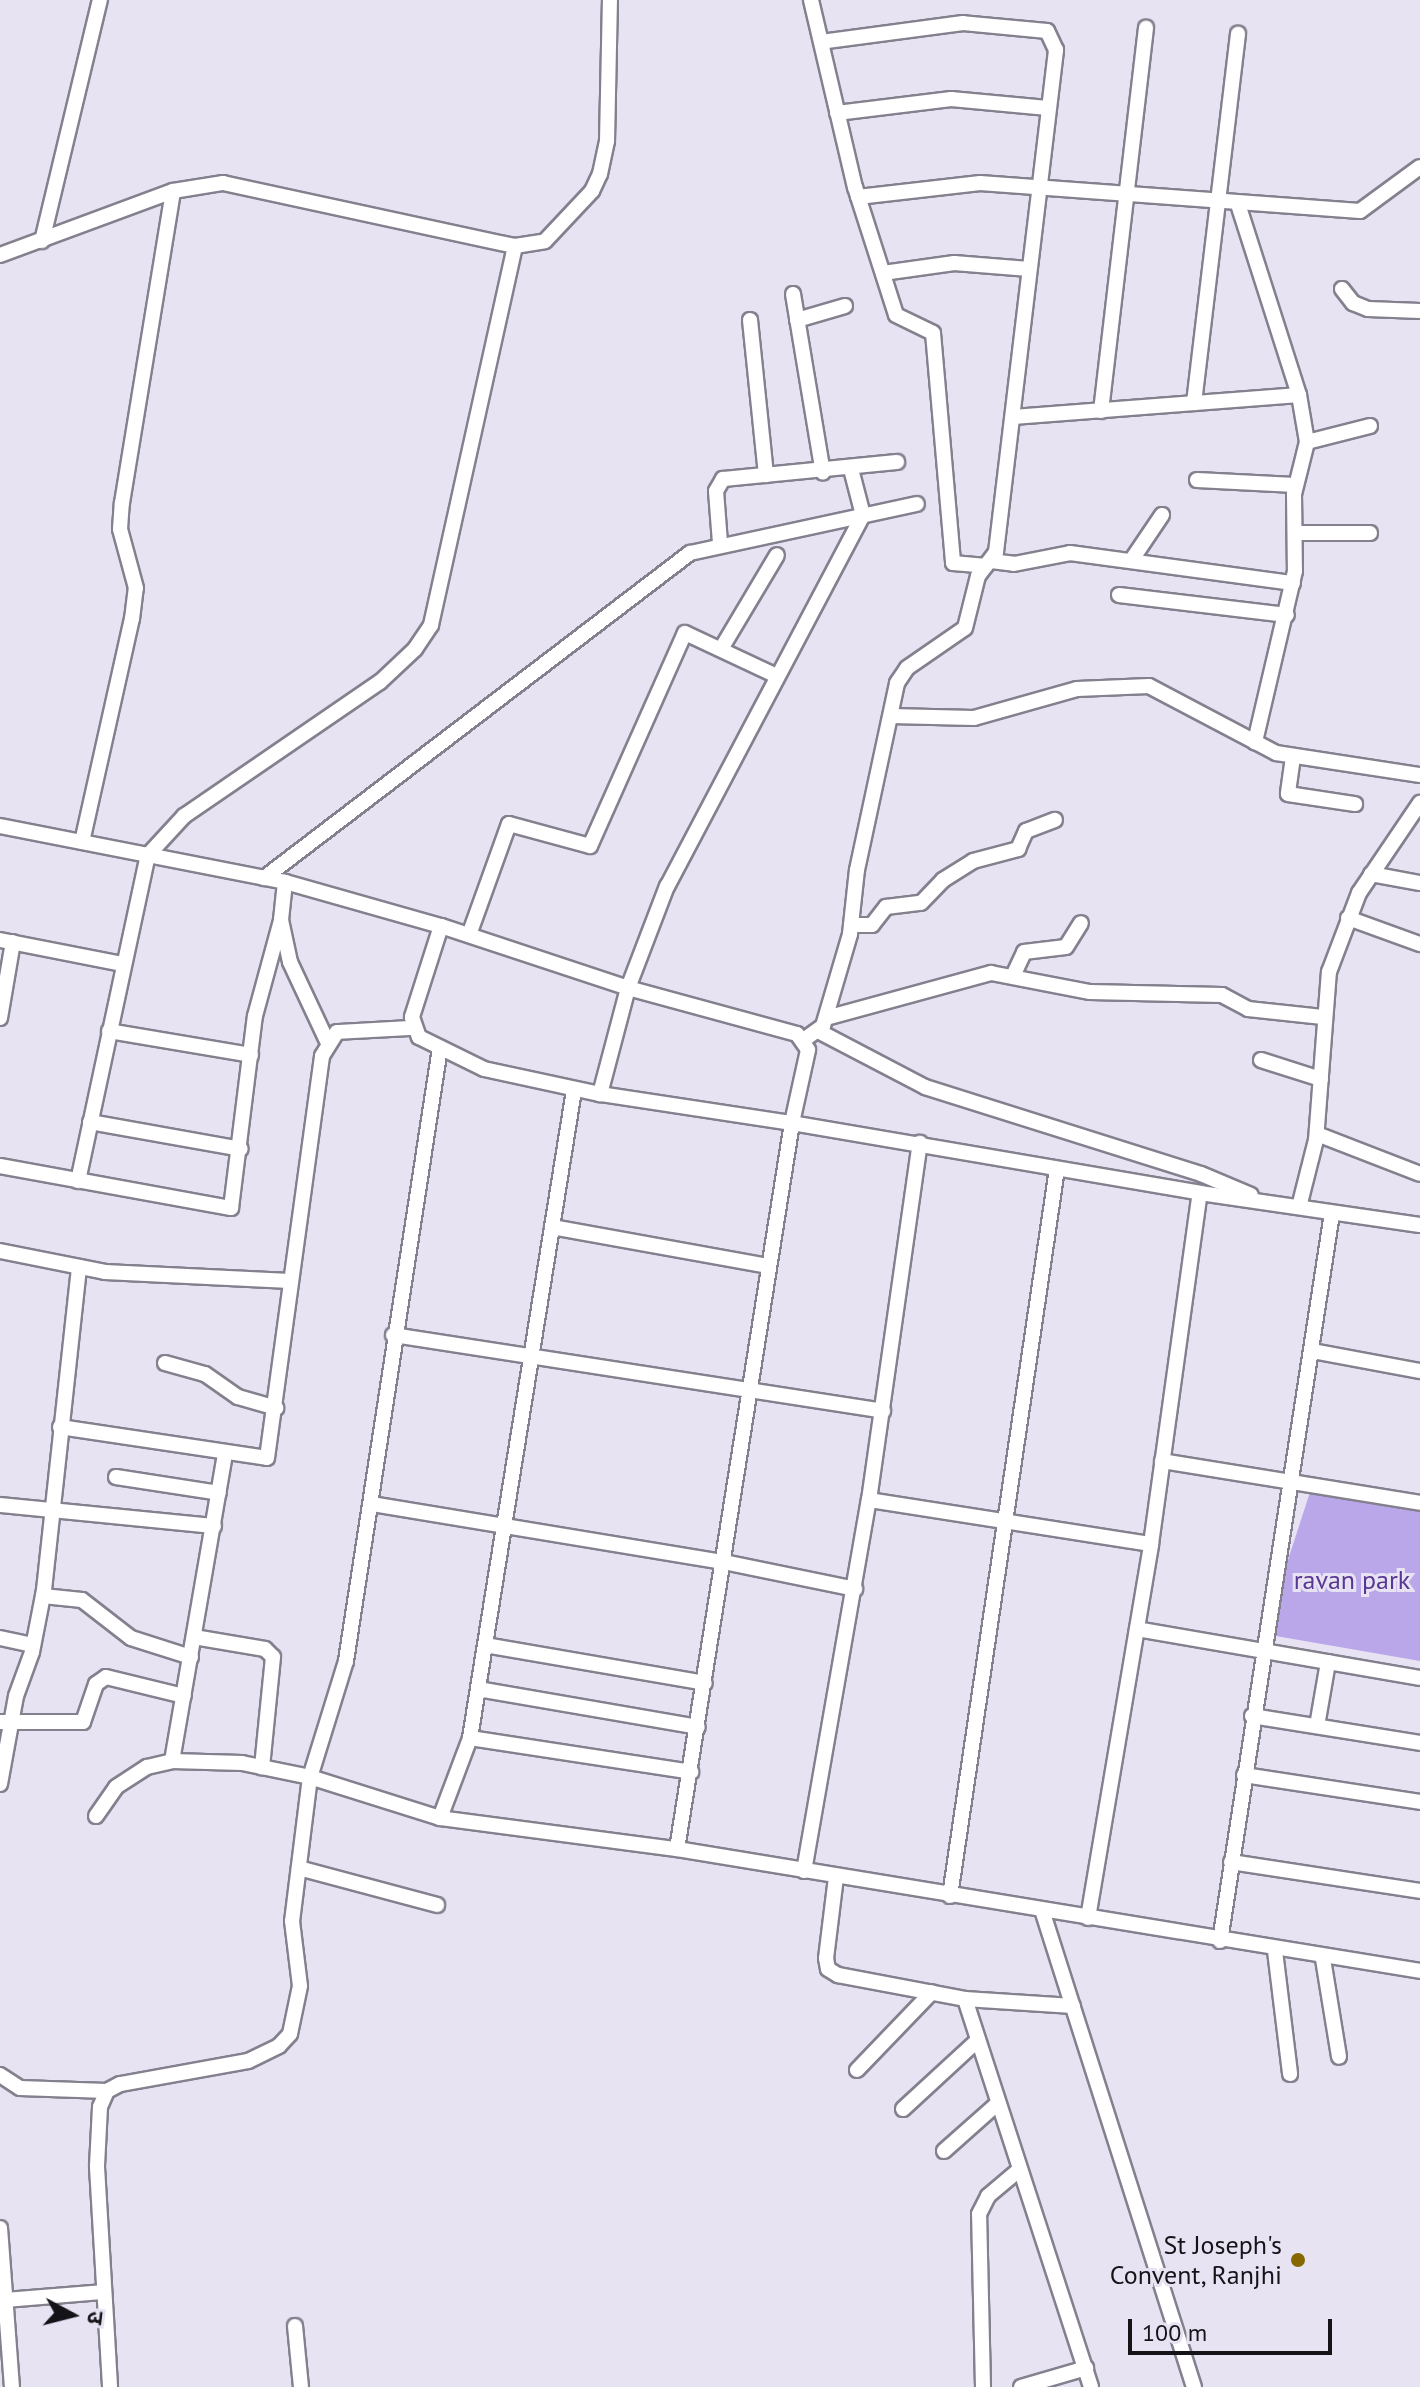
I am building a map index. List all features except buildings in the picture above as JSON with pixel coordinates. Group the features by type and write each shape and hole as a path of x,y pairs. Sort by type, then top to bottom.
{"street":[{"path":"42,241 100,0"},
{"path":"0,255 173,191 223,183 515,246 545,241 592,191 600,174 607,141 610,0"},
{"path":"811,0 858,197 900,320 933,333 953,563 1014,564 1070,553 1133,558 1293,583"},
{"path":"0,826 285,882 441,926 628,988 805,1039 820,1032 851,925 861,849 903,673 965,628 978,576 989,564 998,545 1056,42 1047,31 941,24 821,42"},
{"path":"1101,411 1146,28"},
{"path":"1194,403 1238,34"},
{"path":"837,113 951,99 1048,108"},
{"path":"858,197 953,184 1038,187 1360,211 1420,167"},
{"path":"82,842 134,604 133,567 120,529 122,503 173,191"},
{"path":"1238,204 1299,395 1307,442 1295,485 1293,583 1255,742"},
{"path":"78,1181 122,964 148,855 184,816 380,682 415,649 431,625 515,246"},
{"path":"883,273 954,263 1029,269"},
{"path":"1342,289 1353,303 1368,309 1420,311"},
{"path":"793,294 823,473"},
{"path":"797,320 845,306"},
{"path":"750,320 766,475"},
{"path":"1013,417 1299,395"},
{"path":"1307,442 1370,426"},
{"path":"720,543 717,484 733,477 823,473 897,462"},
{"path":"600,1094 628,988 667,886 863,515 851,469"},
{"path":"1197,480 1295,485"},
{"path":"264,878 690,553 720,543 917,504"},
{"path":"1133,558 1162,515"},
{"path":"1296,533 1370,533"},
{"path":"721,649 777,555"},
{"path":"1119,595 1287,615"},
{"path":"469,935 505,828 515,823 590,846 681,636 690,633 777,676"},
{"path":"891,716 974,718 1077,689 1139,685 1168,693 1255,742 1293,757 1420,775"},
{"path":"1293,757 1288,794 1355,804"},
{"path":"1299,1207 1317,1134 1323,1017 1329,972 1348,918 1371,874 1420,803"},
{"path":"851,925 872,925 886,907 921,903 963,867 1018,849 1026,831 1055,820"},
{"path":"1371,874 1420,883"},
{"path":"0,1166 231,1208 241,1149 255,1016 281,920 285,882"},
{"path":"1348,918 1420,944"},
{"path":"60,1427 225,1455 267,1458 276,1408 290,1281 327,1041 290,962 281,920"},
{"path":"1013,976 1024,952 1066,947 1081,923"},
{"path":"412,1028 441,926"},
{"path":"0,1018 7,941 122,964"},
{"path":"826,1018 977,976 1013,976 1090,992 1222,995 1248,1009 1323,1017"},
{"path":"327,1041 349,1028 412,1028 440,1048 484,1069 574,1090 920,1143 1200,1193 1420,1225"},
{"path":"109,1031 251,1055"},
{"path":"820,1032 925,1087 1201,1174 1266,1202"},
{"path":"677,1849 752,1391 768,1266 792,1123 808,1050 805,1039"},
{"path":"0,2075 20,2088 107,2091 264,2055 290,2034 300,1986 292,1921 310,1777 346,1661 372,1504 393,1335 440,1048"},
{"path":"1261,1060 1321,1079"},
{"path":"440,1818 470,1738 574,1090"},
{"path":"90,1122 241,1149"},
{"path":"1317,1134 1420,1174"},
{"path":"804,1871 855,1589 920,1143"},
{"path":"950,1896 1009,1523 1057,1169"},
{"path":"1088,1918 1151,1544 1200,1193"},
{"path":"1220,1941 1261,1651 1291,1484 1332,1213"},
{"path":"552,1227 768,1266"},
{"path":"0,1251 79,1267 290,1281"},
{"path":"0,1784 6,1722 33,1645 43,1596 79,1267"},
{"path":"393,1335 883,1411"},
{"path":"1312,1351 1420,1371"},
{"path":"165,1363 205,1374 246,1401 276,1408"},
{"path":"172,1761 225,1455"},
{"path":"1162,1461 1420,1503"},
{"path":"116,1477 219,1493"},
{"path":"869,1500 1151,1544"},
{"path":"372,1504 724,1562 855,1589"},
{"path":"0,1505 53,1514 214,1526"},
{"path":"43,1596 82,1600 131,1638 191,1657"},
{"path":"1137,1629 1420,1678"},
{"path":"194,1637 265,1649 273,1657 262,1767"},
{"path":"0,1638 33,1645"},
{"path":"485,1645 705,1683"},
{"path":"1317,1726 1328,1662"},
{"path":"6,1722 83,1722 96,1684 106,1677 184,1696"},
{"path":"478,1689 698,1727"},
{"path":"1252,1716 1420,1743"},
{"path":"470,1738 691,1772"},
{"path":"96,1816 116,1787 147,1767 172,1761 262,1767 310,1777 440,1818 677,1849 1323,1959 1420,1971"},
{"path":"1244,1775 1420,1802"},
{"path":"1231,1862 1420,1891"},
{"path":"299,1868 437,1905"},
{"path":"836,1877 828,1969 965,1999 1073,2006"},
{"path":"1042,1910 1194,2387"},
{"path":"1275,1951 1290,2074"},
{"path":"1323,1959 1339,2057"},
{"path":"857,2070 932,1992"},
{"path":"965,1999 1018,2171 1091,2387"},
{"path":"903,2109 978,2040"},
{"path":"107,2091 100,2107 97,2167 110,2387"},
{"path":"944,2151 997,2104"},
{"path":"983,2387 979,2214 988,2196 1018,2171"},
{"path":"0,2228 12,2387"},
{"path":"6,2300 104,2292"},
{"path":"295,2326 301,2387"},
{"path":"1021,2387 1086,2368"}],"green space":[{"name":"ravan park","path":"1312,1486 1420,1512 1420,1661 1264,1634"}],"place":[{"name":"St Joseph's Convent, Ranjhi","path":"1298,2260"}]}
